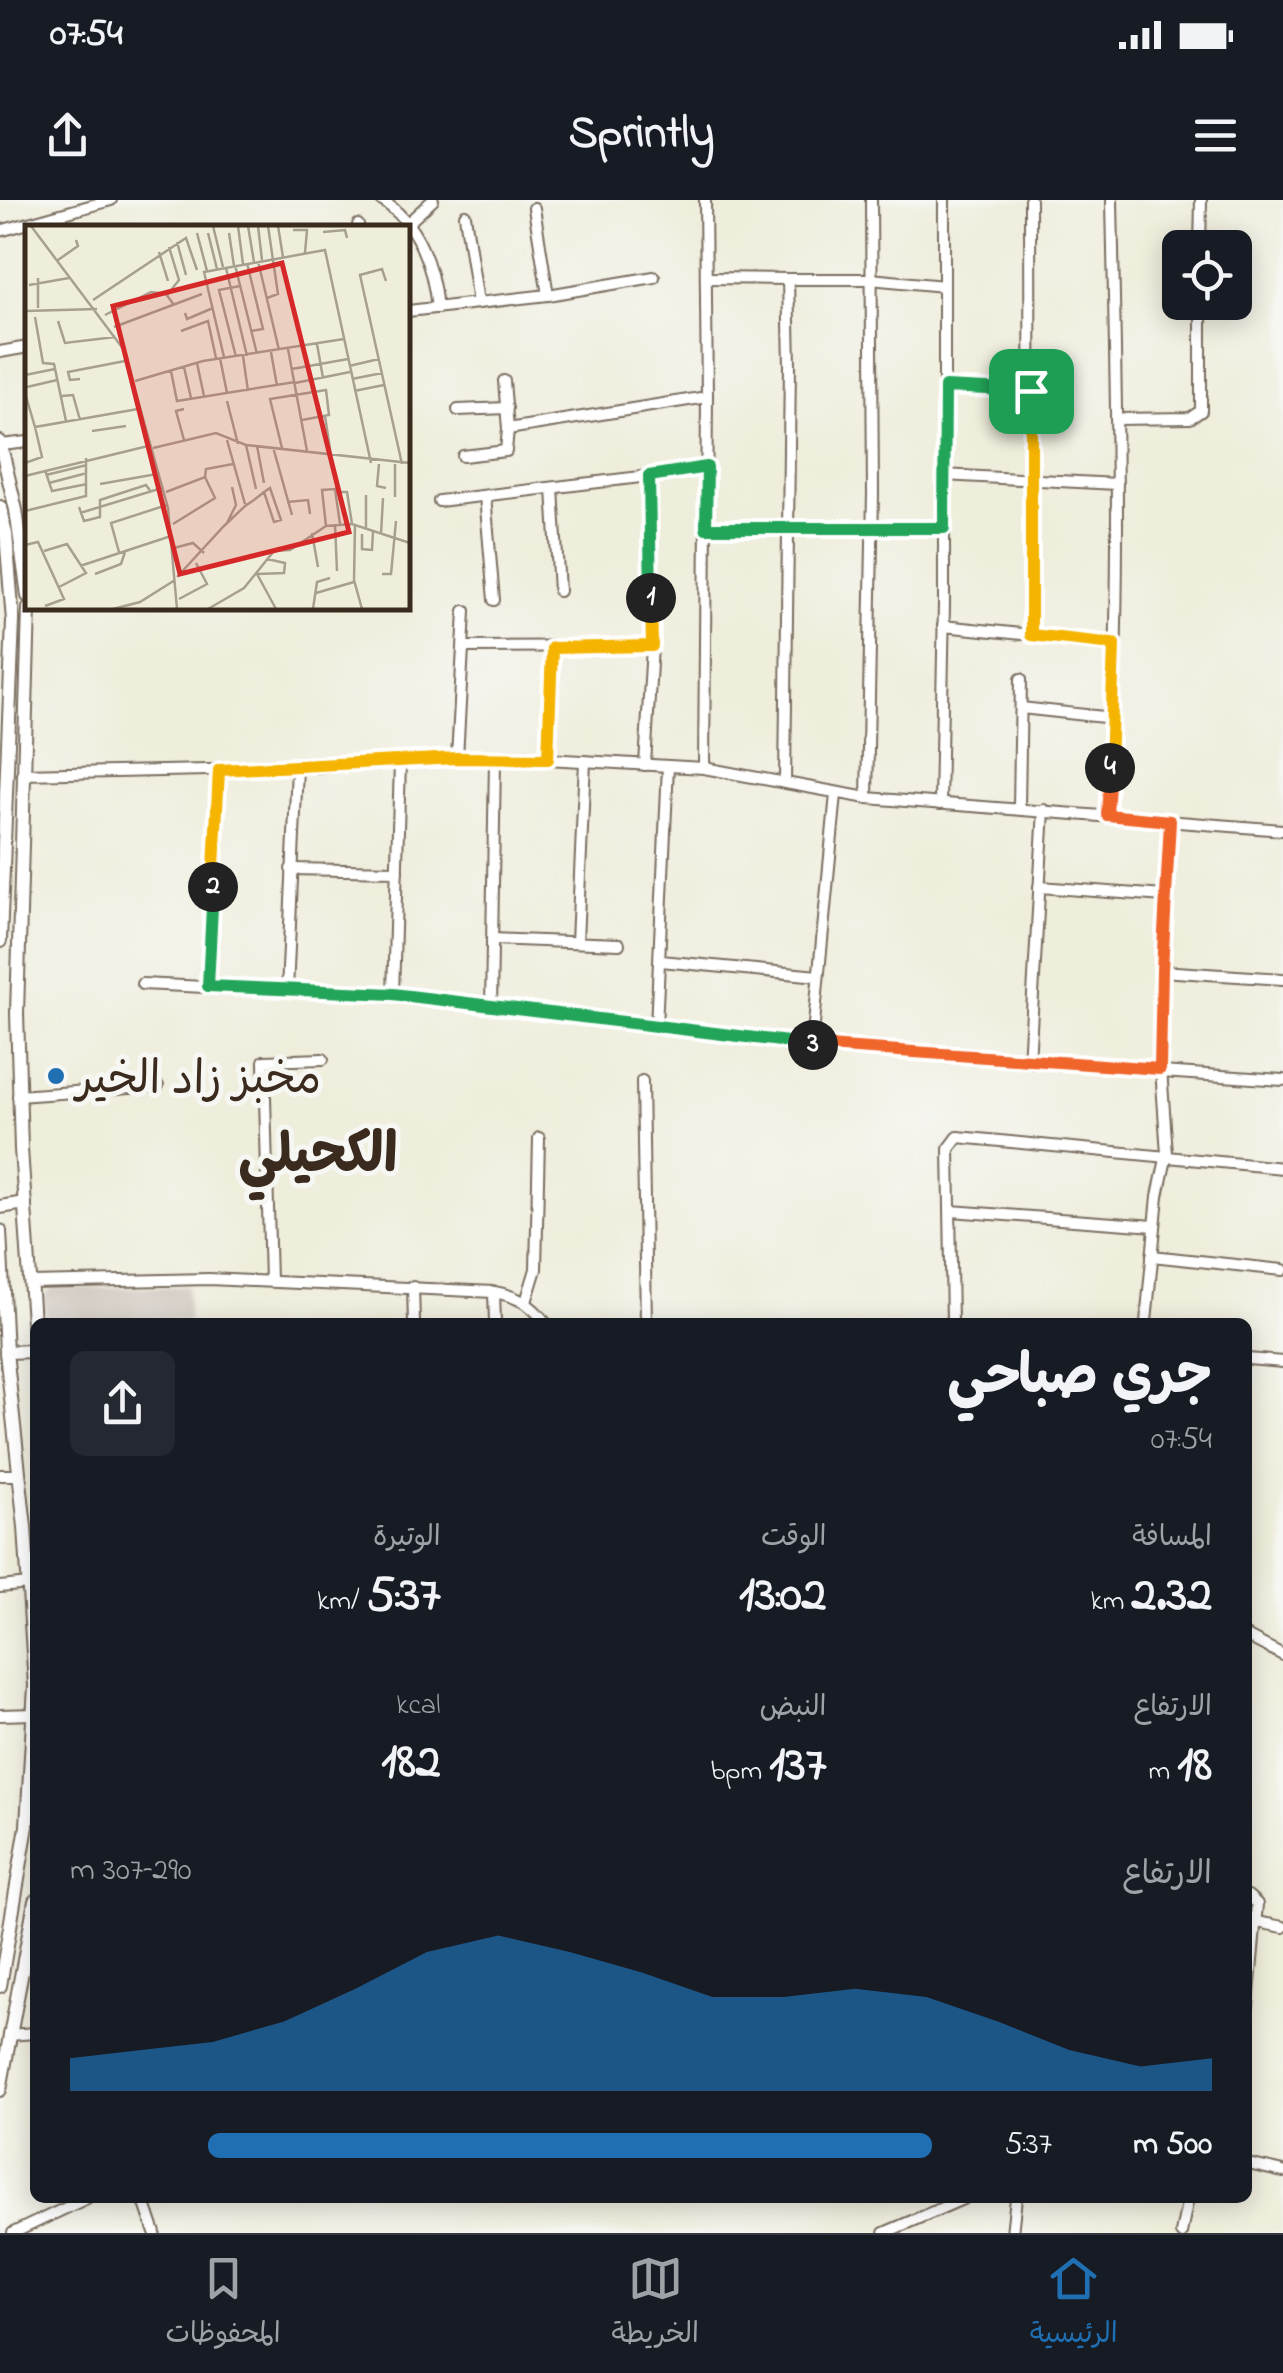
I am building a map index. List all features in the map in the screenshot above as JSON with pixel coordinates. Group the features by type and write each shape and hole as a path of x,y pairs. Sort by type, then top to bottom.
{"main road":[{"path":"0,444 24,538"},
{"path":"0,507 7,547 0,941"},
{"path":"28,610 18,1096 34,1318"},
{"path":"0,1206 25,1203"},
{"path":"0,1231 6,1352 30,1606"},
{"path":"6,1352 30,1351"},
{"path":"0,1986 26,1826 30,1776"},
{"path":"0,2090 30,1927"}],"street":[{"path":"0,231 111,200"},
{"path":"381,200 408,223 433,200"},
{"path":"704,200 704,768"},
{"path":"867,798 872,200"},
{"path":"940,804 944,200"},
{"path":"1030,200 1031,635"},
{"path":"1107,815 1113,718 1117,484 1112,200"},
{"path":"1201,230 1202,200"},
{"path":"534,208 548,295"},
{"path":"465,215 478,303"},
{"path":"410,227 428,264 436,308"},
{"path":"410,311 548,295 654,277"},
{"path":"707,278 870,279 944,286"},
{"path":"785,783 788,280"},
{"path":"1116,419 1190,418 1200,411 1201,320"},
{"path":"0,352 25,348"},
{"path":"463,456 506,451 504,381"},
{"path":"945,387 1031,391"},
{"path":"508,429 707,397"},
{"path":"458,410 507,408"},
{"path":"0,444 25,442"},
{"path":"439,501 707,467"},
{"path":"943,475 1117,484"},
{"path":"645,765 652,646 649,476"},
{"path":"553,488 559,591"},
{"path":"485,496 494,600"},
{"path":"706,528 944,528"},
{"path":"457,758 465,611"},
{"path":"943,626 1114,644"},
{"path":"464,648 652,646"},
{"path":"548,759 552,648"},
{"path":"1019,808 1021,679"},
{"path":"1020,708 1113,718"},
{"path":"22,774 297,768 457,758 548,759 704,768 867,798 1283,830"},
{"path":"491,1008 495,758"},
{"path":"577,942 585,761"},
{"path":"393,994 400,763"},
{"path":"656,1027 668,766"},
{"path":"287,991 297,768"},
{"path":"208,986 219,770"},
{"path":"812,1045 836,794"},
{"path":"1029,1062 1044,810"},
{"path":"1146,1318 1167,1154 1161,1070 1170,821"},
{"path":"291,868 397,871"},
{"path":"1039,887 1165,896"},
{"path":"492,938 618,944"},
{"path":"661,961 818,976"},
{"path":"1162,970 1283,979"},
{"path":"142,984 393,994 812,1045 1283,1080"},
{"path":"270,1281 264,1060 324,1060"},
{"path":"642,1081 646,1318"},
{"path":"18,1096 158,1086"},
{"path":"952,1318 950,1149 958,1136 1283,1168"},
{"path":"526,1302 536,1269 538,1138"},
{"path":"951,1211 1155,1226"},
{"path":"1152,1256 1283,1270"},
{"path":"32,1283 270,1281 494,1292 526,1302 541,1318"},
{"path":"413,1288 414,1318"},
{"path":"494,1292 495,1318"},
{"path":"1252,1359 1283,1362"},
{"path":"0,1475 18,1476"},
{"path":"0,1586 29,1584"},
{"path":"1252,1639 1283,1654"},
{"path":"0,1715 30,1714"},
{"path":"1252,1900 1256,1904 1257,1922 1252,1953"},
{"path":"1257,1922 1283,1927"},
{"path":"9,2035 30,2033"},
{"path":"1252,2165 1283,2172"},
{"path":"13,2233 77,2203"},
{"path":"145,2203 155,2233"},
{"path":"884,2233 953,2203"},
{"path":"1012,2233 1015,2203"},
{"path":"1181,2233 1187,2203"}],"shaded area":[{"path":"187,1286 188,1318 45,1318 44,1295 53,1288"}],"place":[{"name":"مخبز زاد الخير","path":"56,1076"}],"district":[{"name":"الكحيلي","path":"318,1152"}],"route":[{"path":"945,387 1031,391 1031,635 1114,644 1107,815 1170,821 1160,1069 812,1045 393,994 208,986 219,770 457,758 548,759 552,648 652,646 649,476 707,467 706,528 944,528 945,387"}]}
